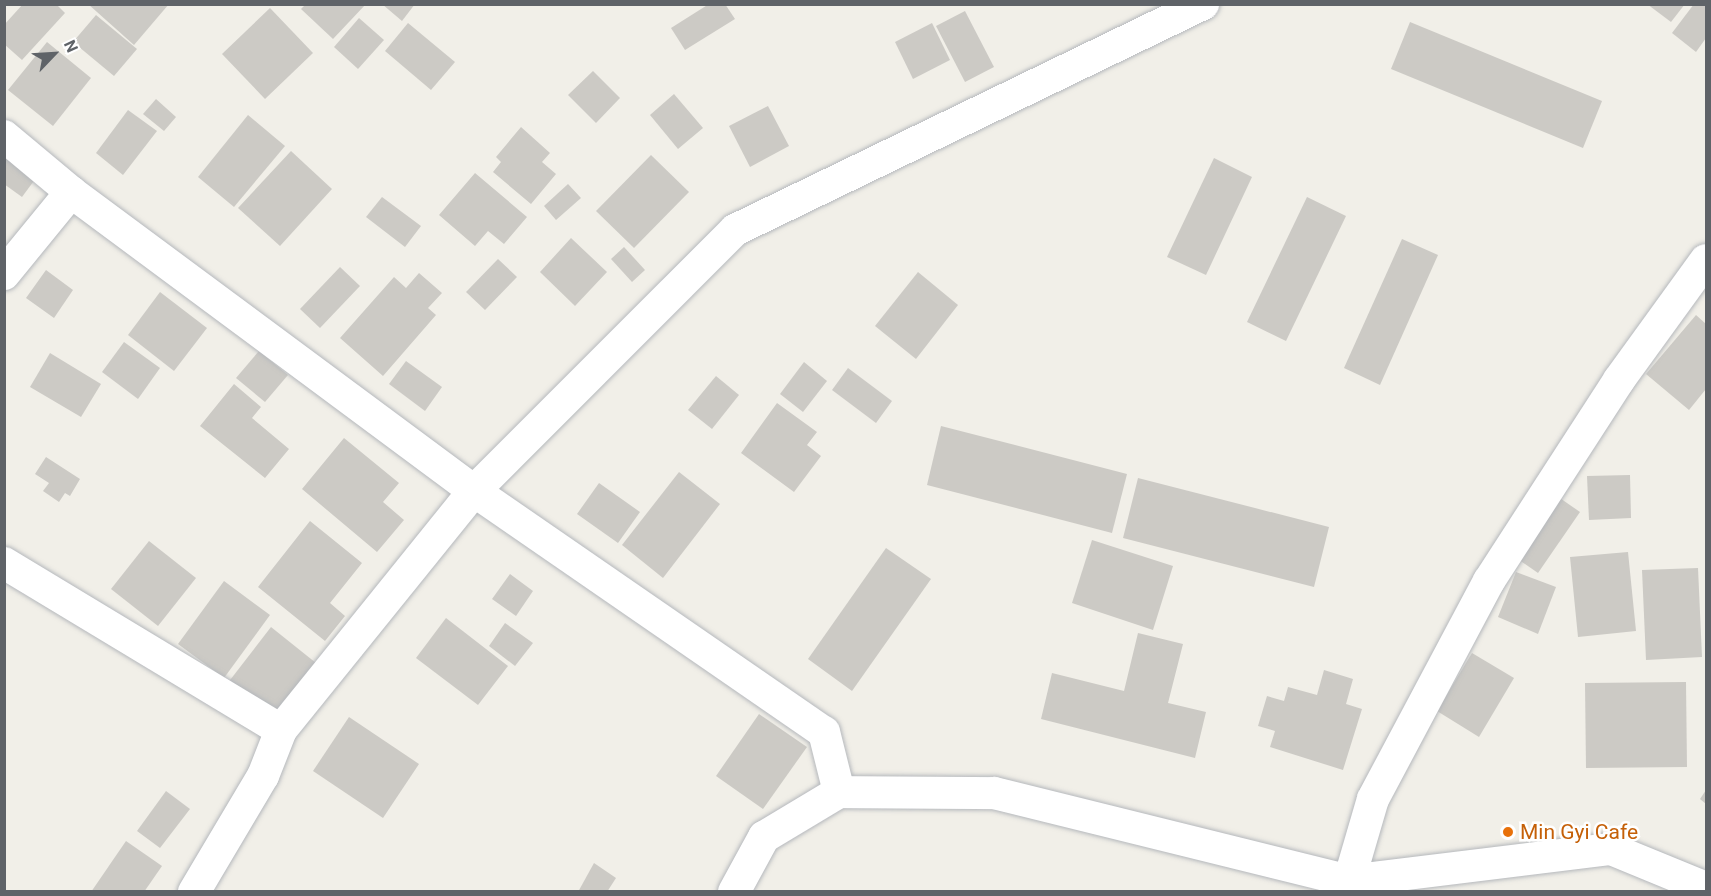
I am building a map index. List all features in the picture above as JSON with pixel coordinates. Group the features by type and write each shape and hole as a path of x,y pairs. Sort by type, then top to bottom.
{"street":[{"path":"194,891 263,776 281,730 474,491 735,230 1203,4"},
{"path":"4,136 71,192 474,491 824,732 839,792"},
{"path":"4,274 71,192"},
{"path":"1349,881 1373,799 1489,581 1619,380 1707,260"},
{"path":"4,563 281,730"},
{"path":"734,891 764,837 839,792 994,793 1349,881 1611,849 1707,888"}],"building":[{"path":"23,4 56,4 65,13 22,60 4,44 4,25"},
{"path":"88,4 169,4 134,45"},
{"path":"306,4 366,4 333,39 301,9"},
{"path":"382,4 415,4 402,21"},
{"path":"709,4 725,4 735,19 685,50 671,28"},
{"path":"1647,4 1685,4 1671,22"},
{"path":"1694,4 1706,4 1706,38 1696,52 1672,33"},
{"path":"270,8 313,53 265,99 222,54"},
{"path":"965,11 994,67 965,82 936,26"},
{"path":"96,15 137,49 114,76 73,42"},
{"path":"359,18 384,40 358,69 334,47"},
{"path":"1410,22 1602,101 1583,148 1391,69"},
{"path":"408,23 455,62 431,90 385,51"},
{"path":"932,23 950,60 913,79 895,42"},
{"path":"47,42 91,78 53,126 8,90"},
{"path":"593,71 620,98 596,123 568,95"},
{"path":"674,94 703,128 678,149 650,115"},
{"path":"156,99 176,117 164,131 143,114"},
{"path":"768,106 789,146 750,167 729,126"},
{"path":"128,110 157,131 123,175 96,153"},
{"path":"248,115 285,146 234,207 198,177"},
{"path":"521,127 550,153 542,162 556,174 531,204 493,172 501,162 496,157"},
{"path":"291,151 332,189 280,246 238,208"},
{"path":"10,152 39,174 22,197 4,184 4,160"},
{"path":"651,155 689,192 634,248 596,211"},
{"path":"1214,158 1252,177 1206,275 1167,257"},
{"path":"475,173 527,217 504,244 488,231 475,246 439,215"},
{"path":"568,184 581,198 556,220 544,206"},
{"path":"382,197 421,226 405,247 366,217"},
{"path":"1307,197 1346,216 1286,341 1247,322"},
{"path":"571,238 607,272 575,306 540,272"},
{"path":"1402,239 1438,255 1380,385 1344,368"},
{"path":"624,247 645,270 632,282 611,259"},
{"path":"498,259 517,277 485,310 466,292"},
{"path":"340,267 360,286 320,328 300,309"},
{"path":"46,270 73,290 54,318 26,298"},
{"path":"918,272 958,305 916,359 875,326"},
{"path":"419,273 442,293 428,308 436,315 383,376 340,338 394,277 406,288"},
{"path":"160,292 207,328 174,371 128,335"},
{"path":"1696,315 1706,324 1706,389 1689,410 1646,374"},
{"path":"124,342 160,368 138,399 102,372"},
{"path":"259,351 288,375 265,402 236,378"},
{"path":"50,353 101,384 81,417 30,387"},
{"path":"406,361 442,387 425,411 389,384"},
{"path":"804,362 827,381 803,412 780,394"},
{"path":"848,368 892,401 876,423 832,390"},
{"path":"716,376 739,395 712,429 688,410"},
{"path":"234,384 261,407 252,418 289,449 265,478 200,426"},
{"path":"777,403 817,432 807,445 821,456 794,492 741,453"},
{"path":"941,426 1127,474 1112,533 927,485"},
{"path":"344,438 399,483 383,502 404,520 377,552 302,489"},
{"path":"46,457 80,479 70,496 65,493 59,502 43,491 49,483 35,474"},
{"path":"679,472 720,504 663,578 622,545"},
{"path":"1630,475 1631,518 1589,520 1587,476"},
{"path":"1138,478 1329,527 1314,587 1123,538"},
{"path":"599,483 640,512 618,543 577,514"},
{"path":"1554,494 1580,512 1538,573 1512,555"},
{"path":"310,521 362,563 330,603 345,616 325,641 258,587"},
{"path":"1092,540 1173,566 1153,630 1072,603"},
{"path":"149,541 196,578 158,626 111,589"},
{"path":"886,548 931,579 852,691 808,659"},
{"path":"1628,552 1636,631 1578,637 1570,557"},
{"path":"1698,568 1702,657 1646,660 1642,570"},
{"path":"1516,572 1556,587 1538,634 1498,617"},
{"path":"510,574 533,591 516,616 492,599"},
{"path":"224,581 270,615 224,678 178,644"},
{"path":"446,618 508,666 478,705 416,658"},
{"path":"505,623 533,643 515,666 489,646"},
{"path":"271,627 316,663 271,720 227,684"},
{"path":"1138,633 1183,644 1168,703 1206,712 1195,758 1041,719 1052,673 1124,691"},
{"path":"1472,653 1514,678 1479,737 1437,711"},
{"path":"1324,670 1353,679 1346,704 1362,709 1343,770 1270,747 1275,731 1258,726 1267,696 1284,701 1288,687 1317,695"},
{"path":"1686,682 1687,767 1586,768 1585,683"},
{"path":"759,714 807,747 763,809 716,776"},
{"path":"349,717 419,764 383,818 313,771"},
{"path":"1706,790 1706,804 1700,799"},
{"path":"166,791 190,809 160,848 137,831"},
{"path":"126,841 162,866 144,892 91,892"},
{"path":"594,863 616,878 607,892 578,892"}],"place":[{"name":"Min Gyi Cafe","path":"1508,832"}]}
